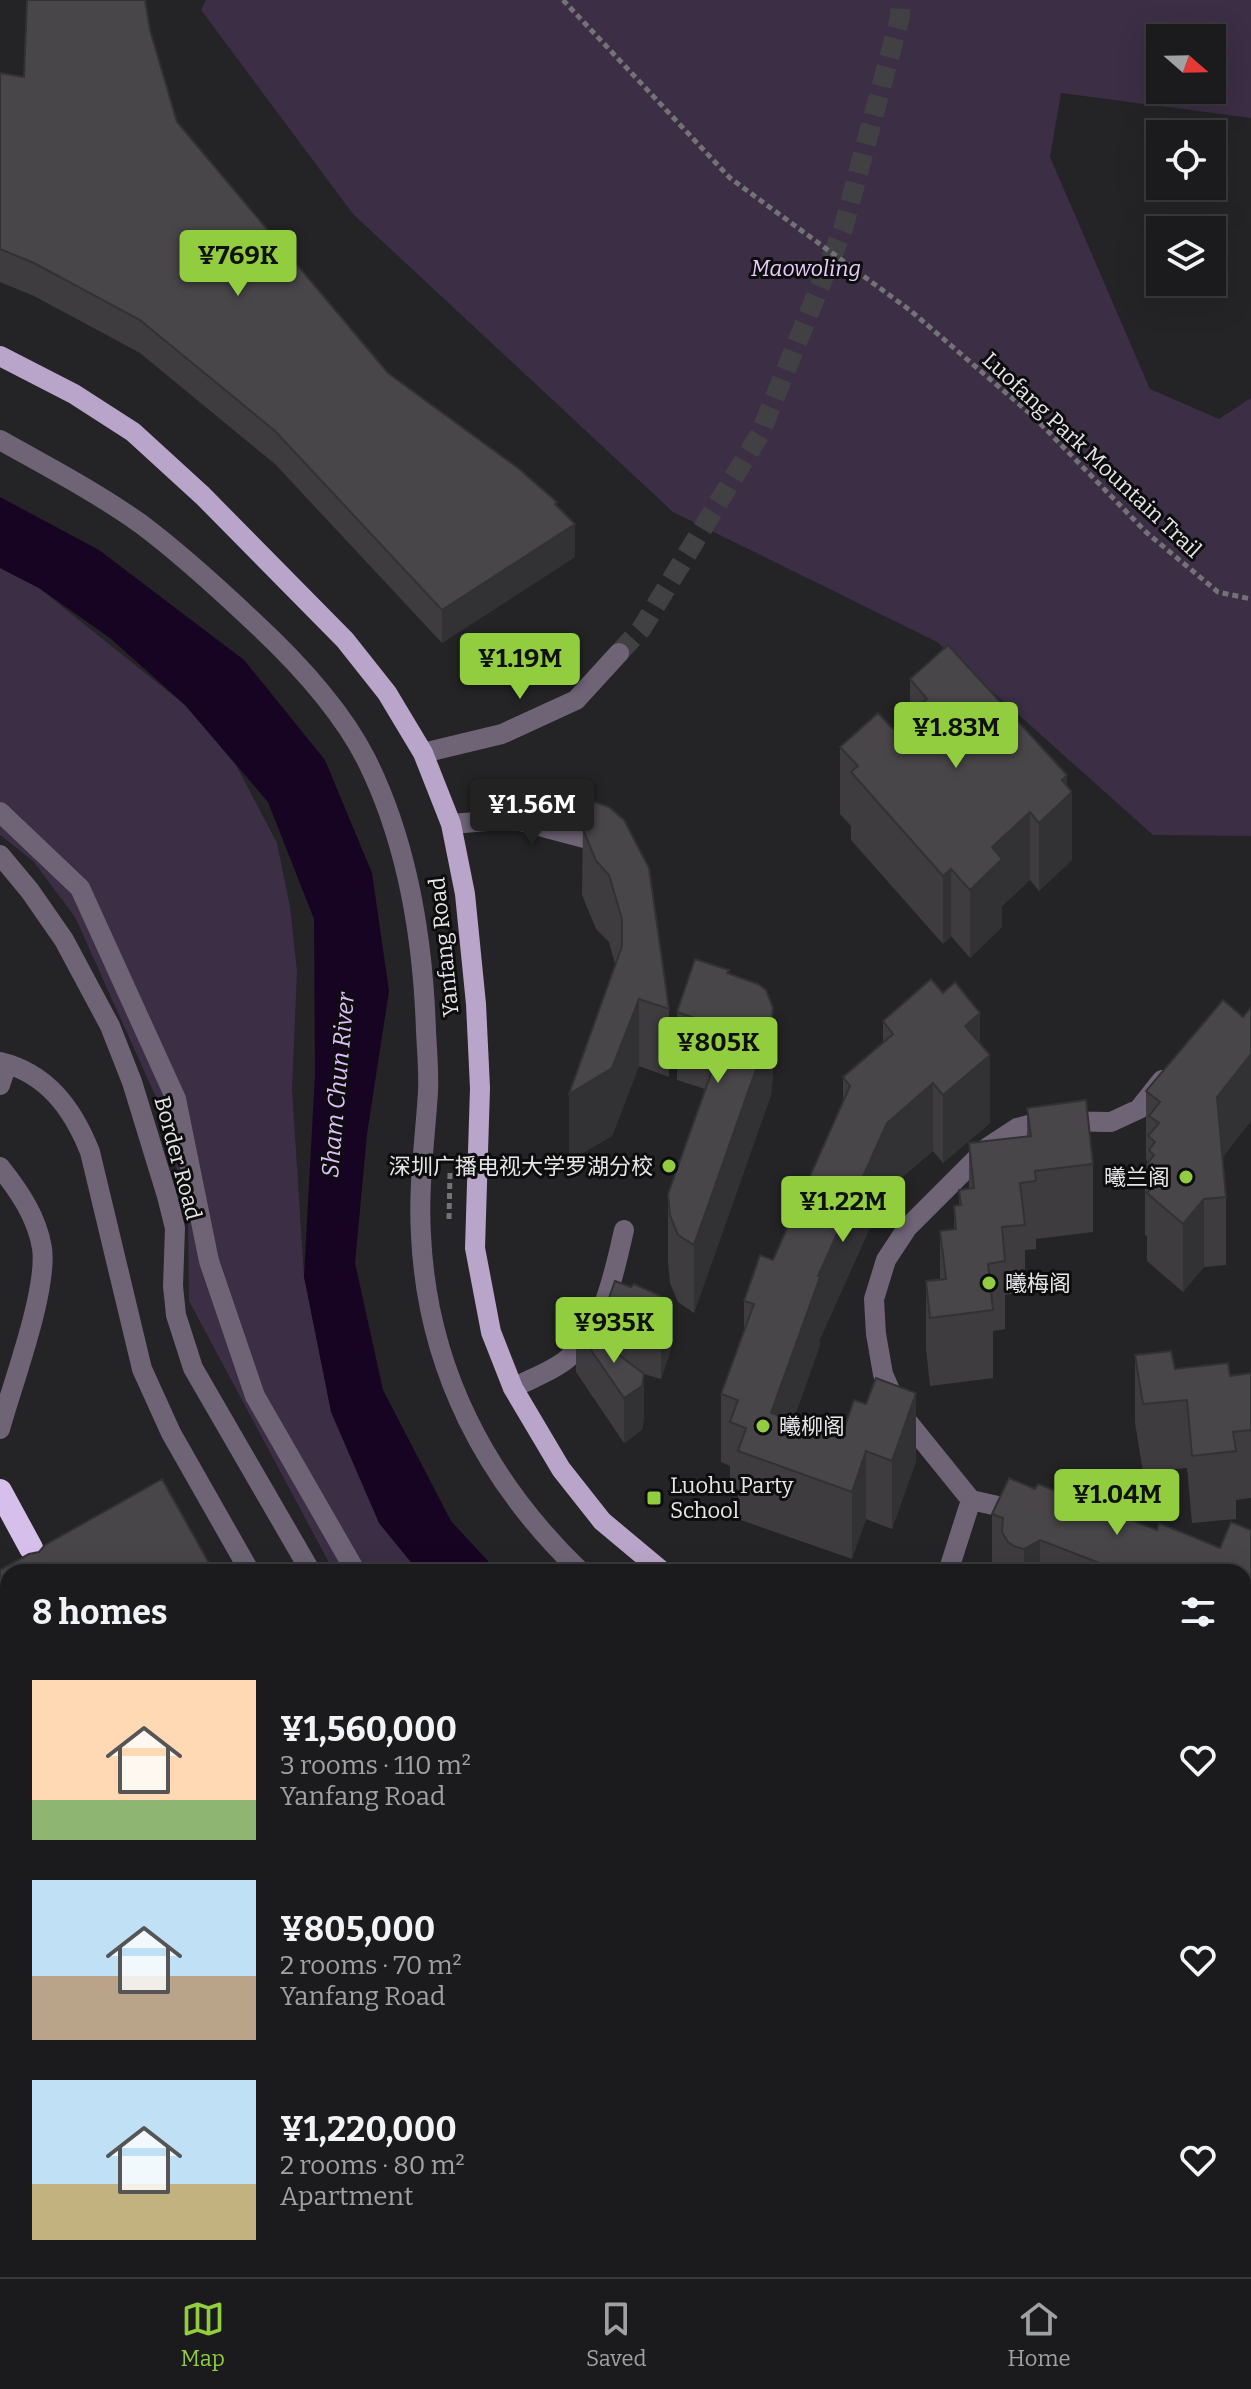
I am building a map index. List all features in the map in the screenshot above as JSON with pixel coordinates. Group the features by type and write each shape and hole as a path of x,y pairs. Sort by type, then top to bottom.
{"highway":[{"path":"0,1491 31,1548"}],"main road":[{"name":"Yanfang Road","path":"0,356 74,394 133,432 203,496 345,640 387,693 423,753 451,824 465,894 476,1004 480,1088 475,1248 491,1332 513,1388 561,1469 602,1521 653,1564"}],"street":[{"path":"0,440 97,495 202,574 291,657 323,694 365,756 392,818 413,896 425,991 428,1089 421,1176 421,1237 428,1304 439,1348 459,1402 486,1458 517,1502 573,1564"},
{"path":"423,753 502,734 576,700 619,653"},
{"path":"0,812 80,888 176,1099 209,1261 255,1396 351,1564"},
{"path":"451,824 513,819 615,846"},
{"name":"Border Road","path":"0,855 64,940 110,1026 132,1082 175,1228 173,1286 176,1315 193,1368 306,1564"},
{"path":"0,1085 4,1063 41,1080 69,1109 80,1128 90,1152 142,1369 171,1433 245,1564"},
{"path":"1047,1518 971,1500 899,1411 883,1374 874,1299 886,1260 907,1228 988,1147 1017,1128 1044,1121 1111,1122 1139,1109 1176,1063"},
{"path":"0,1167 35,1221 42,1250 41,1282 0,1429"},
{"path":"513,1388 567,1359 588,1333 613,1278 624,1230"},
{"path":"951,1564 971,1500"}],"path":[{"name":"Luofang Park Mountain Trail","path":"563,0 730,178 923,321 1034,417 1147,533 1218,592 1251,599"}],"green space":[{"name":"Maowoling","path":"206,0 1251,0 1251,118 1061,93 1050,157 1150,389 1219,419 1251,398 1251,836 1153,835 937,642 673,512 353,214 201,10"},
{"path":"0,568 39,588 185,705 236,765 277,843 290,907 297,971 292,1089 304,1277 379,1523 412,1564 330,1564 189,1301 188,1211 159,1104 75,917 33,861 0,835"}],"water":[{"name":"Sham Chun River","path":"0,497 99,550 244,660 325,760 372,873 389,991 367,1134 355,1263 383,1390 451,1521 491,1564 412,1564 379,1523 331,1412 304,1277 315,1074 314,919 268,802 185,705 110,638 39,588 0,568"}],"building":[{"path":"27,0 145,0 150,30 177,122 388,373 518,468 557,502 555,504 575,524 442,610 275,431 140,320 34,263 0,249 0,73 24,77"},
{"path":"948,645 1067,775 1062,780 1072,792 1039,823 1030,812 992,847 1002,859 970,890 951,869 943,876 851,772 858,766 840,747 878,713 893,729 927,699 910,679"},
{"path":"592,801 609,807 624,820 649,868 669,1009 639,999 612,1068 569,1094 622,946 622,919 609,875 596,861 582,827 583,811"},
{"path":"695,959 758,984 766,990 773,1008 771,1027 694,1245 678,1235 670,1215 668,1194 727,1029 677,1012"},
{"path":"931,979 943,993 955,982 980,1013 965,1026 990,1055 943,1095 933,1083 887,1123 818,1276 771,1413 836,1437 840,1424 845,1426 854,1400 866,1404 876,1378 916,1393 892,1461 866,1451 852,1492 738,1451 746,1428 730,1422 738,1400 721,1394 754,1304 744,1301 760,1255 773,1260 850,1086 843,1077 893,1034 883,1021"},
{"path":"1223,1000 1243,1017 1251,1007 1251,1054 1217,1097 1226,1197 1204,1199 1183,1224 1147,1193 1159,1179 1145,1167 1154,1155 1149,1150 1155,1142 1148,1136 1159,1123 1149,1116 1160,1102 1146,1091"},
{"path":"1086,1100 1093,1164 1035,1171 1036,1181 1020,1183 1025,1225 1002,1227 1005,1261 988,1264 993,1310 930,1318 926,1281 946,1279 940,1231 956,1229 954,1206 961,1205 959,1190 974,1188 969,1143 1031,1136 1027,1108"},
{"path":"615,1281 631,1287 634,1284 672,1301 661,1335 602,1318"},
{"path":"579,1325 644,1374 642,1386 624,1398 576,1328"},
{"path":"1171,1351 1175,1369 1228,1363 1230,1376 1251,1373 1251,1430 1233,1432 1236,1451 1192,1456 1187,1400 1143,1404 1135,1355"},
{"path":"1009,1478 1035,1489 1038,1484 1157,1530 1159,1523 1220,1548 1231,1522 1251,1530 1251,1564 1102,1564 1040,1540 1024,1549 1008,1542 1002,1532 1003,1518 992,1514"},
{"path":"162,1479 210,1564 11,1564 39,1552 45,1545"}],"tunnel":[{"path":"619,653 642,628 760,434 843,229 900,17 901,0"}],"place":[{"name":"深圳广播电视大学罗湖分校","path":"669,1166"},
{"name":"曦兰阁","path":"1186,1177"},
{"name":"曦梅阁","path":"989,1283"},
{"name":"曦柳阁","path":"763,1426"},
{"name":"Luohu Party School","path":"654,1498"}]}
